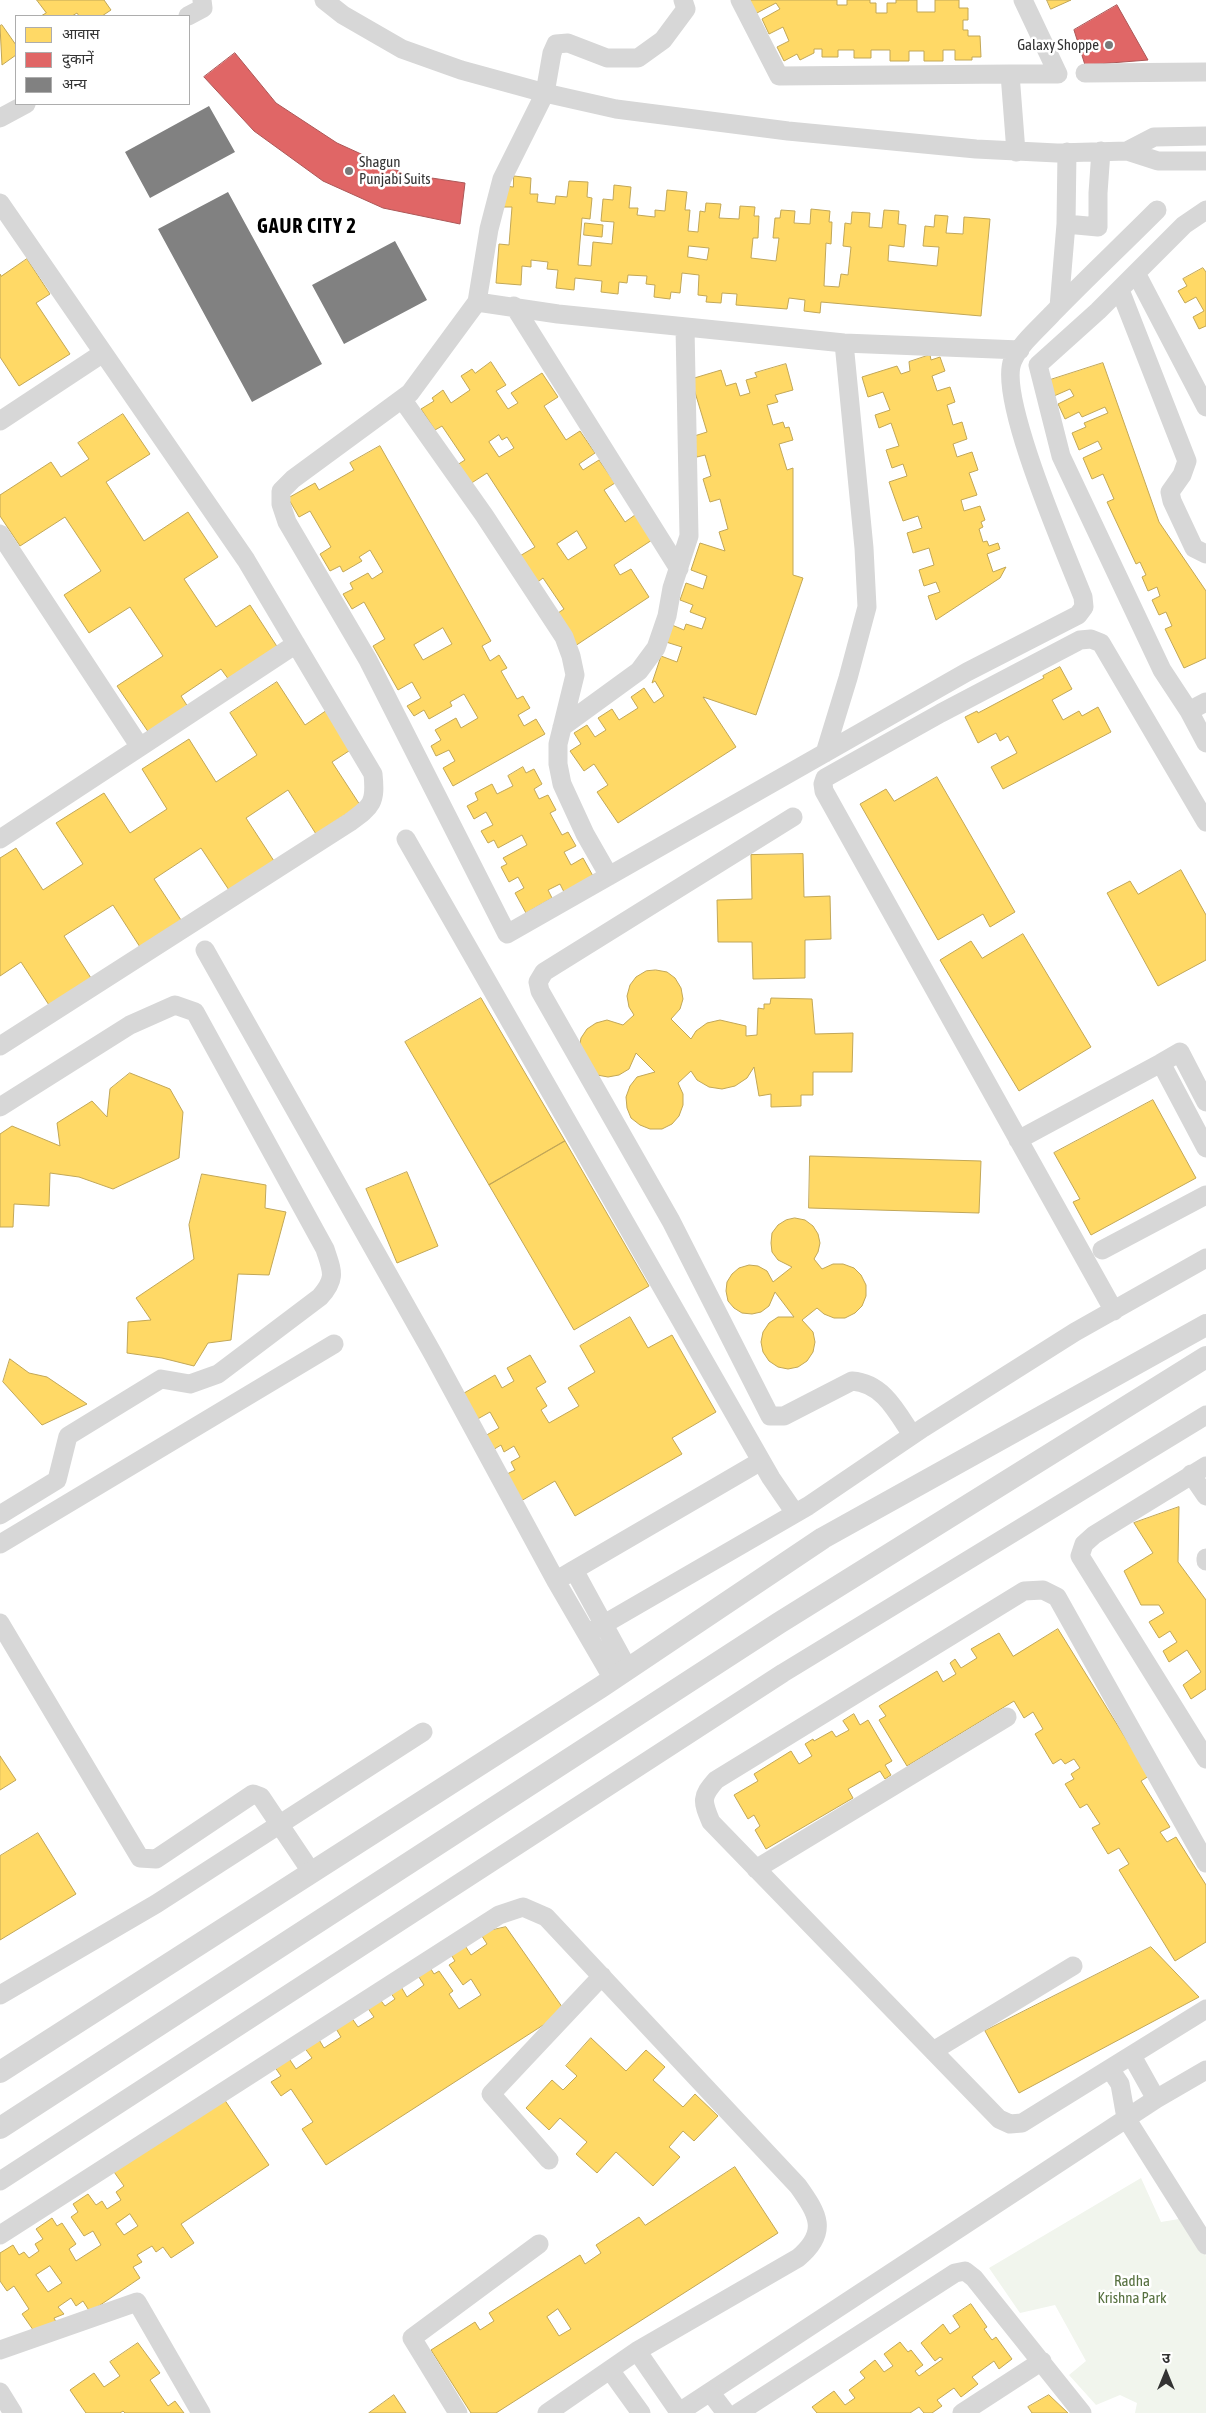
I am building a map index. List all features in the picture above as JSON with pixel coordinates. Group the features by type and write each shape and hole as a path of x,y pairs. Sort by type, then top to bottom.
{"street":[{"path":"324,0 343,15 402,48 461,70 545,93 616,109 716,122 1016,152 1127,151 1158,161 1206,161"},
{"path":"683,0 686,9 663,40 638,58 607,58 568,43 556,44 552,53 545,93 502,179 489,229 477,302 410,393 293,479 281,491 281,504 287,522 368,660 507,934 967,672 1078,615 1084,606 1083,598 1026,446 1009,374 1013,360 1020,350 1059,307 1157,210"},
{"path":"740,0 779,76 1058,74 1023,0"},
{"path":"1085,73 1206,72"},
{"path":"1010,74 1016,152"},
{"path":"0,118 24,105"},
{"path":"1127,151 1154,138 1206,136"},
{"path":"1066,224 1098,227 1101,151"},
{"path":"1059,307 1066,224 1067,152"},
{"path":"0,203 246,560 373,774 375,794 370,807 0,1046"},
{"path":"1206,210 1184,225 1120,290 1038,365 1061,456 1162,670 1189,711 1206,743"},
{"path":"1136,273 1206,407"},
{"path":"1120,290 1187,461 1182,475 1170,492 1172,501 1194,548 1206,554"},
{"path":"477,302 558,314 844,343 1020,350"},
{"path":"514,306 680,569"},
{"path":"562,727 640,671 656,648 668,616 672,588 680,569 689,536 685,327"},
{"path":"825,753 848,678 866,607 864,548 844,343"},
{"path":"0,420 103,353"},
{"path":"402,399 484,515 564,637 571,656 574,675 558,744 558,764 562,784 585,834 609,876"},
{"path":"0,534 140,747"},
{"path":"1114,1311 824,791 823,784 825,778 941,712 1080,640 1091,639 1101,644 1206,822"},
{"path":"0,839 296,644"},
{"path":"1189,711 1206,702"},
{"path":"793,817 544,972 538,982 540,991 672,1221 770,1416 784,1416 852,1381 860,1381 889,1399 912,1435"},
{"path":"406,839 761,1461 795,1513"},
{"path":"205,950 433,1354 587,1634 621,1674"},
{"path":"0,1107 130,1025 175,1006 195,1012 325,1249 333,1272 330,1286 320,1297 218,1374 190,1384 161,1379 68,1436 57,1480 0,1515"},
{"path":"1018,1140 1180,1052 1206,1102"},
{"path":"1161,1063 1206,1148"},
{"path":"1102,1250 1206,1195"},
{"path":"587,1634 795,1513 912,1435 1075,1332 1206,1258"},
{"path":"0,2072 621,1674 823,1538 1206,1325"},
{"path":"0,1544 334,1344"},
{"path":"0,2128 779,1623 1206,1357"},
{"path":"0,2181 783,1673 1206,1415"},
{"path":"556,1580 761,1461"},
{"path":"1206,1496 1199,1470 1094,1535 1084,1544 1080,1556 1206,1759"},
{"path":"574,1570 604,1624 621,1674"},
{"path":"1206,1864 1057,1597 1043,1590 1024,1591 716,1780 706,1791 703,1803 711,1822 999,2119 1010,2124 1022,2123 1206,2009"},
{"path":"0,1623 140,1858 156,1859 253,1794 261,1797 312,1873"},
{"path":"756,1869 1007,1717"},
{"path":"0,1995 156,1904 423,1732"},
{"path":"0,2235 499,1915 523,1907 546,1917 798,2186 814,2209 818,2227 811,2247 798,2258 637,2351 547,2413"},
{"path":"933,2051 1073,1966"},
{"path":"549,2160 491,2094 602,1976"},
{"path":"1132,2056 1156,2099"},
{"path":"1110,2069 1120,2084 1126,2118 1206,2245"},
{"path":"637,2351 687,2410 710,2392 1126,2118 1206,2070"},
{"path":"458,2413 412,2338 540,2244"},
{"path":"738,2413 955,2273 965,2271 974,2278 1082,2413"},
{"path":"0,2350 137,2302 202,2413"},
{"path":"962,2413 1042,2361"},
{"path":"610,2370 641,2413"},
{"path":"0,2392 14,2413"},
{"path":"710,2392 726,2413"}],"green space":[{"name":"Radha Krishna Park","path":"1141,2178 1161,2222 1185,2218 1206,2256 1206,2413 1135,2413 1137,2403 1120,2395 1096,2405 1069,2375 1086,2361 1055,2305 1020,2313 989,2268"}],"building: आवास":[{"path":"37,0 104,0 111,10 104,15 78,15 77,13 74,15 43,15 46,13"},
{"path":"748,0 837,0 837,5 847,5 847,0 870,0 870,3 876,3 876,13 887,13 887,3 896,3 896,0 917,0 917,12 935,12 935,0 959,0 959,8 968,8 968,20 963,20 963,30 968,30 968,36 980,36 981,57 972,57 972,60 955,60 955,50 943,50 943,61 924,61 924,51 909,51 909,61 890,61 890,50 871,50 871,58 854,58 854,50 838,50 838,57 822,57 822,49 814,49 814,53 800,60 797,54 784,61 777,47 789,41 783,27 769,34 762,19 780,9 776,3 755,14"},
{"path":"1047,0 1071,0 1051,9"},
{"path":"2,25 15,44 15,56 2,65 0,26"},
{"path":"514,176 531,178 530,194 538,194 537,202 555,204 556,196 567,197 569,181 588,182 587,197 592,198 590,219 582,218 578,265 591,266 593,242 612,244 614,222 601,221 603,199 613,200 614,185 631,187 629,208 638,208 637,215 655,217 655,210 665,211 667,190 687,192 685,210 690,210 688,231 698,232 700,211 705,212 706,203 721,204 719,218 739,219 740,206 755,207 754,216 759,216 758,238 753,238 751,258 776,261 779,238 773,238 775,218 780,218 781,210 795,211 794,223 810,224 811,209 830,211 829,222 832,222 831,244 826,243 824,286 839,287 841,274 848,275 851,247 843,246 845,223 851,224 852,212 870,213 869,227 882,228 884,210 899,211 898,224 906,225 904,247 889,245 888,261 937,266 939,247 923,246 925,226 934,227 935,215 948,216 946,233 963,234 964,217 990,219 981,316 821,302 820,313 804,311 805,300 789,298 787,309 736,305 737,294 722,293 721,303 706,302 707,296 698,295 699,275 682,273 680,293 671,292 670,299 654,297 655,285 646,284 647,276 628,275 627,283 619,282 618,294 601,292 602,281 575,278 574,290 556,288 558,270 547,269 548,262 531,260 531,267 522,266 521,285 496,283 499,244 509,245 512,207 503,207 505,186 513,187","holes":["689,246 709,248 707,260 688,257"]},
{"path":"585,223 603,225 602,237 584,235"},
{"path":"27,259 50,294 36,303 70,354 19,386 0,357 0,274 1,276"},
{"path":"1203,268 1206,272 1206,326 1199,329 1193,317 1204,311 1196,297 1185,303 1178,291 1187,286 1183,279"},
{"path":"930,355 931,360 940,357 945,371 932,376 937,391 950,387 955,402 947,405 953,425 962,422 967,439 953,444 957,457 972,452 978,470 969,473 977,495 961,500 964,511 980,506 985,520 981,522 983,527 979,529 983,542 987,541 989,546 998,543 1000,549 987,554 993,572 1006,567 1000,578 936,620 928,596 940,592 936,582 924,586 919,570 934,565 929,548 913,553 907,533 922,528 918,516 903,521 889,482 907,476 903,464 892,468 886,450 899,446 891,423 879,428 875,415 890,410 883,392 868,397 862,377 897,366 901,374 910,371 909,362"},
{"path":"491,362 506,385 496,391 508,409 518,403 511,393 542,373 558,397 544,406 566,440 580,431 595,453 579,464 583,470 599,460 615,483 604,490 625,522 635,515 652,540 614,565 620,575 631,569 649,597 575,646 555,615 564,609 543,578 535,584 518,557 535,547 487,473 470,484 457,465 465,460 442,426 435,430 421,409 434,401 432,398 443,390 451,403 470,390 461,376 472,369 475,373","holes":["499,435 502,440 507,437 514,448 499,457 489,442","577,531 587,548 568,560 557,544"]},
{"path":"1103,363 1159,522 1206,591 1206,658 1184,668 1165,629 1172,626 1166,612 1159,615 1152,600 1160,596 1157,587 1148,591 1142,577 1146,575 1140,562 1136,564 1107,502 1114,499 1103,474 1092,479 1083,458 1102,449 1098,441 1079,450 1072,433 1086,427 1084,423 1108,413 1105,407 1082,417 1079,412 1065,419 1058,404 1074,396 1070,389 1054,396 1047,381"},
{"path":"786,364 793,390 775,395 778,402 767,405 773,425 783,422 785,428 789,427 793,440 779,444 787,470 793,468 793,575 803,578 756,715 703,697 736,747 618,823 597,792 608,785 594,764 584,771 570,751 581,744 574,733 587,725 595,737 606,730 598,718 612,709 619,720 638,708 631,697 644,688 654,703 664,696 655,681 652,683 661,656 677,662 682,647 666,642 672,625 684,630 686,624 702,629 706,618 690,612 693,605 680,600 686,583 703,589 707,576 691,570 700,543 725,551 719,532 728,529 720,499 710,502 703,479 711,476 705,455 697,457 691,437 707,432 691,379 721,370 726,386 736,383 740,396 750,393 746,380 757,377 755,373"},
{"path":"123,414 150,454 106,482 144,541 188,512 218,557 184,579 216,627 250,605 278,648 229,680 221,669 181,696 188,707 149,733 117,686 163,656 130,607 89,633 64,595 101,571 65,517 20,546 0,516 0,495 51,462 61,477 89,459 78,443"},
{"path":"380,446 491,641 482,646 490,661 499,655 507,668 501,671 517,699 523,696 530,708 518,715 524,726 536,719 545,734 453,786 443,768 455,761 449,750 436,756 431,746 441,740 435,730 456,718 461,728 478,718 464,694 450,702 452,706 429,719 424,710 414,716 407,706 421,698 412,682 398,690 373,646 385,639 364,602 352,609 343,594 353,589 350,583 368,573 372,579 383,572 370,550 359,557 362,561 343,572 340,566 330,571 320,554 331,547 310,511 299,517 288,498 315,483 319,490 354,470 350,463","holes":["443,628 452,644 423,660 414,645"]},
{"path":"1060,667 1072,689 1052,700 1063,720 1079,711 1082,716 1098,707 1111,732 1003,789 991,767 1017,753 1008,736 1000,741 996,733 978,743 965,717 977,711 978,713 1044,678 1043,676"},
{"path":"277,682 305,725 330,708 355,747 332,762 360,805 316,834 288,790 246,818 274,861 229,890 201,848 154,879 181,920 140,947 113,905 64,936 91,978 49,1005 21,962 0,976 0,858 16,848 43,890 83,864 56,823 104,793 130,833 167,809 142,769 189,739 216,782 257,755 230,713"},
{"path":"523,767 526,773 534,769 542,784 534,789 539,799 548,795 556,810 550,813 562,835 568,832 576,846 564,852 571,865 583,858 593,876 564,892 560,884 548,890 552,898 526,913 515,893 524,888 518,877 509,882 501,867 507,864 503,858 527,845 522,835 498,848 494,840 488,843 481,831 493,825 486,812 474,819 467,806 478,800 475,793 492,784 497,794 513,786 508,776"},
{"path":"937,777 1015,912 990,927 983,914 938,940 860,804 886,789 894,801"},
{"path":"803,854 804,897 830,896 831,939 805,940 805,978 753,979 752,942 718,942 717,900 752,899 751,855"},
{"path":"1181,870 1206,915 1206,960 1158,986 1107,893 1130,881 1138,894"},
{"path":"1023,934 1091,1047 1019,1091 940,960 971,941 982,958"},
{"path":"646,971 667,972 675,978 681,988 683,999 680,1009 671,1019 691,1039 696,1031 707,1023 720,1020 746,1026 746,1036 757,1035 758,1008 764,1009 764,1004 770,1004 771,998 812,999 815,1034 853,1033 852,1072 813,1072 813,1095 801,1095 801,1106 771,1107 771,1094 759,1096 754,1067 747,1078 735,1086 722,1089 709,1087 697,1080 691,1071 678,1083 683,1094 683,1105 679,1116 672,1124 662,1129 650,1129 640,1125 631,1118 627,1108 626,1097 630,1086 637,1077 655,1072 636,1053 629,1069 619,1075 608,1077 597,1075 579,1049 581,1038 587,1029 596,1023 607,1020 623,1025 634,1015 629,1007 627,996 630,985 636,977"},
{"path":"481,998 565,1141 489,1185 405,1042"},
{"path":"130,1073 170,1089 183,1112 179,1158 113,1189 79,1177 50,1173 49,1206 14,1204 13,1227 0,1227 0,1134 12,1126 60,1146 57,1123 92,1101 107,1117 110,1089"},
{"path":"1153,1100 1196,1178 1091,1235 1073,1202 1080,1199 1054,1153"},
{"path":"565,1141 649,1286 574,1330 489,1185"},
{"path":"810,1156 981,1161 979,1213 809,1208"},
{"path":"407,1172 438,1246 397,1263 366,1189"},
{"path":"202,1174 266,1185 265,1208 286,1212 269,1275 238,1274 231,1340 208,1343 194,1366 162,1358 127,1353 128,1322 151,1320 136,1298 194,1259 189,1225"},
{"path":"795,1218 805,1220 813,1226 818,1234 820,1243 814,1259 822,1269 833,1264 843,1264 854,1268 861,1275 866,1285 866,1296 862,1306 855,1313 845,1318 834,1318 824,1314 817,1308 802,1320 813,1332 815,1342 813,1352 807,1361 798,1367 788,1369 778,1367 769,1361 763,1352 761,1342 763,1332 769,1323 778,1317 794,1317 775,1292 769,1306 761,1312 752,1314 742,1313 734,1308 728,1301 726,1291 727,1282 739,1268 749,1265 758,1266 767,1271 773,1282 792,1267 778,1260 772,1252 771,1243 772,1233 778,1225 786,1220"},
{"path":"630,1317 648,1348 672,1335 716,1412 672,1438 682,1454 575,1516 555,1481 521,1501 505,1475 515,1470 511,1462 520,1457 514,1446 504,1452 501,1445 491,1451 483,1437 499,1428 490,1412 474,1421 459,1396 495,1375 502,1388 514,1381 507,1368 530,1355 546,1382 536,1388 547,1406 541,1410 549,1423 579,1406 568,1388 595,1372 580,1346"},
{"path":"10,1359 29,1373 47,1377 87,1404 42,1425 3,1382"},
{"path":"1179,1507 1178,1562 1206,1600 1206,1689 1191,1699 1183,1685 1201,1672 1187,1650 1169,1662 1163,1651 1177,1642 1170,1631 1159,1638 1149,1622 1164,1613 1159,1605 1141,1605 1124,1571 1153,1553 1134,1523"},
{"path":"1058,1629 1149,1776 1141,1781 1170,1827 1160,1832 1167,1842 1176,1837 1206,1885 1206,1942 1175,1961 1119,1870 1129,1864 1119,1848 1108,1854 1092,1828 1100,1824 1087,1804 1080,1808 1065,1784 1074,1779 1071,1774 1080,1768 1074,1759 1065,1764 1061,1759 1053,1764 1035,1734 1043,1729 1033,1712 1024,1718 1014,1701 907,1766 879,1720 886,1716 879,1706 937,1671 943,1682 956,1674 950,1663 955,1659 961,1668 977,1658 971,1649 999,1633 1013,1656"},
{"path":"854,1714 860,1725 868,1720 892,1761 885,1765 891,1775 885,1779 880,1771 848,1789 853,1798 766,1849 755,1830 760,1826 754,1815 748,1819 734,1795 758,1781 754,1774 791,1751 799,1764 812,1756 805,1744 832,1731 836,1737 849,1730 843,1721"},
{"path":"0,1756 16,1780 0,1790"},
{"path":"38,1833 76,1894 0,1940 0,1856"},
{"path":"506,1927 565,2011 326,2165 302,2129 313,2122 291,2089 281,2096 271,2082 281,2076 274,2066 288,2057 296,2069 312,2058 304,2047 318,2038 324,2048 341,2037 335,2027 351,2017 358,2027 374,2017 367,2007 379,1998 385,2006 395,1999 390,1992 400,1985 407,1997 424,1985 417,1974 429,1966 434,1974 439,1971 453,1991 449,1994 459,2009 481,1995 471,1979 463,1985 449,1965 455,1961 450,1953 464,1944 471,1955 487,1944 480,1933"},
{"path":"1151,1947 1199,1997 1019,2093 985,2031"},
{"path":"591,2038 626,2071 646,2050 665,2067 653,2080 683,2107 695,2094 718,2116 694,2141 683,2131 669,2147 680,2157 653,2186 616,2152 597,2173 576,2154 587,2142 560,2118 549,2130 526,2108 552,2080 563,2090 577,2076 566,2066"},
{"path":"222,2096 269,2165 181,2224 194,2243 171,2258 163,2247 156,2252 152,2246 137,2255 142,2262 133,2267 140,2278 90,2312 83,2301 76,2306 71,2298 58,2307 64,2314 54,2318 57,2324 36,2334 22,2314 29,2309 14,2286 7,2291 0,2281 0,2253 13,2245 19,2255 24,2252 29,2258 39,2251 35,2244 43,2239 36,2229 52,2218 57,2226 62,2223 76,2244 69,2249 76,2261 101,2245 93,2231 84,2236 71,2217 78,2212 73,2204 88,2194 96,2205 102,2201 107,2209 121,2200 116,2192 124,2186 112,2169","holes":["130,2214 138,2226 124,2235 116,2224","50,2266 62,2283 48,2292 36,2275"]},
{"path":"735,2167 778,2233 496,2413 471,2413 431,2350 475,2322 480,2330 494,2321 489,2313 580,2255 585,2264 601,2253 596,2245 639,2217 645,2225","holes":["558,2309 571,2329 559,2336 547,2317"]},
{"path":"971,2304 987,2327 984,2329 992,2340 996,2337 1012,2359 999,2369 994,2361 972,2377 978,2384 961,2397 954,2388 937,2400 942,2406 932,2413 924,2413 919,2407 910,2413 817,2413 812,2407 834,2391 845,2405 855,2398 849,2390 865,2378 860,2372 875,2360 884,2372 893,2366 884,2354 900,2342 908,2352 911,2350 923,2365 915,2371 919,2376 943,2359 940,2357 935,2361 921,2343 943,2324 950,2334 960,2327 953,2316"},
{"path":"138,2343 160,2373 150,2380 168,2406 175,2401 184,2413 125,2413 123,2411 120,2413 86,2413 70,2390 94,2373 104,2387 120,2376 110,2362"},
{"path":"394,2395 406,2413 369,2413"},
{"path":"1049,2395 1068,2413 1032,2413 1028,2407"}],"building: दुकानें":[{"name":"Galaxy Shoppe","path":"1117,5 1148,60 1085,65 1074,30"},
{"path":"235,53 276,103 337,143 405,174 465,183 460,224 383,208 323,181 254,131 204,77"}],"building: अन्य":[{"path":"209,106 235,152 150,198 125,152"},
{"path":"228,192 322,364 252,402 158,229"},
{"path":"395,241 427,300 344,344 312,285"}],"place":[{"name":"Galaxy Shoppe","path":"1109,45"},
{"name":"Shagun Punjabi Suits","path":"349,171"}],"district":[{"name":"GAUR CITY 2","path":"307,227"}]}
